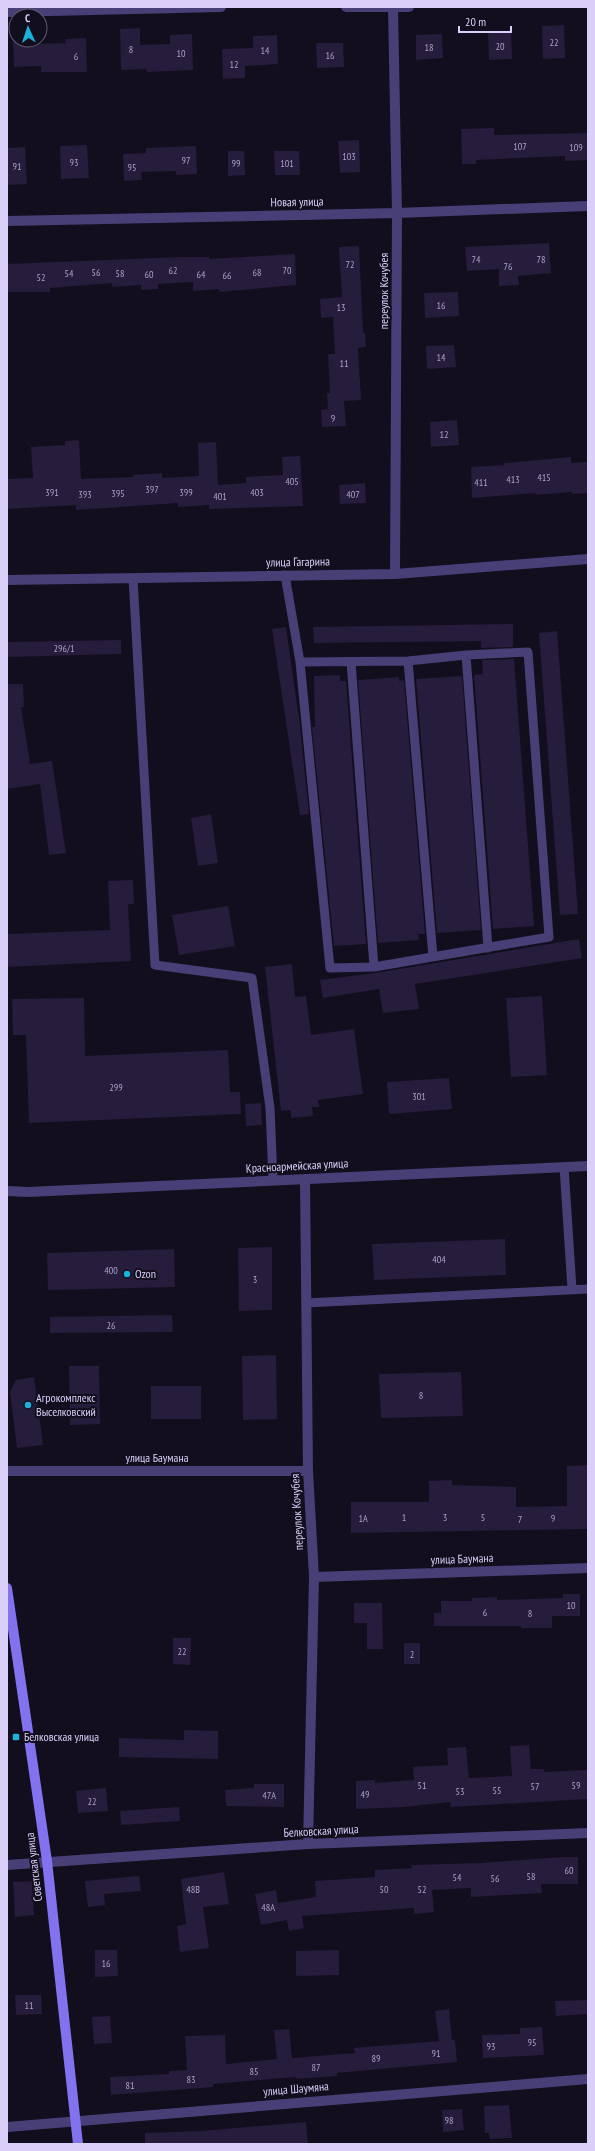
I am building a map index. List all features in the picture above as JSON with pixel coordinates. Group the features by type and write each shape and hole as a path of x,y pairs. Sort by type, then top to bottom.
{"street":[{"path":"7,12 112,8 221,7"},
{"path":"346,7 409,7"},
{"name":"переулок Кочубея","path":"393,8 397,213 395,574"},
{"name":"Новая улица","path":"7,221 397,213 588,206"},
{"name":"улица Гагарина","path":"7,580 395,574 588,559"},
{"name":"Красноармейская улица","path":"7,1191 28,1192 588,1166"},
{"name":"переулок Кочубея","path":"305,1179 308,1471 314,1577 308,1844"},
{"name":"улица Баумана","path":"7,1471 308,1471"},
{"name":"улица Баумана","path":"314,1577 588,1568"},
{"name":"Советская улица","path":"7,1588 47,1861 78,2144"},
{"name":"Белковская улица","path":"7,1865 47,1861 308,1844 588,1833"},
{"name":"улица Шаумяна","path":"7,2127 75,2120 588,2078"}],"lane":[{"path":"285,575 300,662 330,968 374,966 549,937 528,652 466,655 408,661 300,662"},
{"path":"133,578 155,965 252,978 270,1108 273,1180"},
{"path":"466,655 488,948"},
{"path":"408,661 433,957"},
{"path":"351,662 374,966"},
{"path":"564,1168 572,1289"},
{"path":"306,1303 588,1289"}],"building":[{"path":"564,25 565,58 543,59 542,26"},
{"path":"140,28 140,45 170,44 170,35 192,34 193,70 147,72 146,69 121,70 120,29"},
{"path":"511,31 512,59 489,60 488,32"},
{"path":"442,34 443,58 416,60 416,35"},
{"path":"277,35 278,64 245,66 245,78 223,79 222,49 253,48 253,36"},
{"path":"86,38 87,72 41,72 41,66 14,67 13,48 48,48 48,44 66,43 65,39"},
{"path":"316,43 343,43 344,67 317,68"},
{"path":"494,128 494,135 588,133 588,160 565,161 565,156 476,160 476,164 462,164 461,129"},
{"path":"359,140 360,172 340,173 338,141"},
{"path":"87,145 89,178 61,179 60,146"},
{"path":"196,146 197,174 176,175 176,171 141,172 142,180 124,181 123,154 146,153 146,148"},
{"path":"25,147 27,184 7,185 7,148"},
{"path":"228,151 244,151 245,175 228,176"},
{"path":"274,151 299,151 300,175 275,175"},
{"path":"549,243 551,273 518,276 519,285 499,286 499,269 467,271 465,247"},
{"path":"359,246 363,333 365,333 366,347 358,348 361,400 344,401 346,426 322,427 321,410 328,409 327,393 330,393 328,354 335,354 333,317 321,318 320,299 342,297 339,247"},
{"path":"295,254 296,285 219,292 219,289 193,291 193,282 158,284 158,289 141,290 141,285 112,287 112,283 50,288 50,292 7,292 7,264 180,257 209,257 209,259"},
{"path":"458,292 459,316 425,318 424,293"},
{"path":"454,345 456,367 427,369 426,346"},
{"path":"457,420 459,445 431,447 430,422"},
{"path":"79,440 81,479 134,477 133,475 162,473 162,478 199,476 198,443 216,442 218,485 246,483 246,477 283,475 282,457 300,456 303,506 209,509 209,505 178,507 178,503 76,510 76,505 7,509 7,479 33,478 31,447 65,445 65,441"},
{"path":"571,457 571,463 587,462 588,493 572,494 572,492 536,495 535,493 472,498 471,467 504,465 504,463"},
{"path":"365,483 366,503 340,504 339,485"},
{"path":"513,624 513,647 481,648 481,641 314,643 313,627"},
{"path":"286,627 300,726 309,814 300,815 272,629"},
{"path":"557,631 578,914 560,915 539,633"},
{"path":"121,640 121,654 7,657 7,642"},
{"path":"514,659 534,926 493,929 474,675 483,674 482,660"},
{"path":"340,675 340,681 346,681 366,944 334,946 312,727 315,727 314,676"},
{"path":"462,676 481,930 437,933 416,679"},
{"path":"399,677 399,681 404,680 425,934 418,934 419,940 378,943 358,680"},
{"path":"7,684 23,684 24,707 21,707 30,764 52,761 66,853 49,855 40,784 7,789"},
{"path":"211,814 218,863 198,866 191,818"},
{"path":"133,880 134,904 128,904 131,961 7,967 7,934 110,930 108,881"},
{"path":"228,906 235,946 179,955 172,915"},
{"path":"579,939 582,958 415,984 419,1009 383,1013 379,989 323,998 320,980 375,973"},
{"path":"292,964 295,997 306,996 311,1035 354,1029 363,1094 318,1100 319,1107 312,1107 313,1116 291,1118 291,1110 281,1111 265,967"},
{"path":"542,996 547,1075 511,1077 506,998"},
{"path":"84,998 85,1056 228,1050 230,1092 240,1092 241,1114 29,1123 26,1035 13,1035 12,999"},
{"path":"449,1078 452,1109 389,1114 387,1082"},
{"path":"261,1103 262,1125 246,1126 245,1104"},
{"path":"505,1239 506,1275 374,1280 372,1244"},
{"path":"272,1247 272,1310 239,1311 238,1248"},
{"path":"174,1249 175,1287 48,1290 47,1253"},
{"path":"172,1315 173,1332 50,1333 50,1317"},
{"path":"276,1355 277,1419 243,1420 242,1356"},
{"path":"69,1366 99,1366 100,1424 70,1425"},
{"path":"461,1372 463,1416 381,1418 379,1374"},
{"path":"34,1377 43,1445 17,1448 10,1392 16,1380"},
{"path":"151,1386 201,1386 201,1419 151,1419"},
{"path":"588,1465 588,1529 351,1533 351,1502 429,1502 429,1481 452,1480 452,1485 516,1487 516,1507 567,1506 567,1466"},
{"path":"563,1594 580,1594 580,1616 552,1616 552,1628 521,1628 521,1626 434,1626 434,1613 441,1613 441,1601 472,1601 472,1598 497,1597 497,1600 563,1598"},
{"path":"354,1603 382,1603 383,1649 367,1649 367,1623 354,1623"},
{"path":"173,1638 191,1638 190,1665 173,1664"},
{"path":"404,1643 420,1643 420,1664 404,1664"},
{"path":"184,1730 218,1731 218,1759 119,1757 119,1738 184,1740"},
{"path":"529,1745 531,1769 544,1769 544,1772 588,1770 588,1799 451,1807 450,1802 404,1807 356,1809 356,1781 375,1780 375,1783 414,1780 413,1767 448,1765 447,1748 466,1747 469,1778 512,1776 510,1746"},
{"path":"254,1784 284,1784 284,1807 226,1806 225,1790 254,1788"},
{"path":"106,1788 108,1811 78,1813 76,1791"},
{"path":"179,1807 180,1821 121,1825 120,1811"},
{"path":"578,1857 578,1884 541,1884 542,1893 471,1897 471,1888 432,1890 434,1912 414,1914 414,1908 302,1916 304,1928 289,1931 287,1920 261,1925 255,1894 276,1890 278,1903 316,1897 315,1881 375,1877 375,1870 412,1868 411,1865 482,1863"},
{"path":"224,1872 229,1904 203,1907 209,1948 180,1952 177,1926 186,1924 181,1879"},
{"path":"139,1876 141,1891 104,1894 105,1905 88,1907 85,1881"},
{"path":"32,1881 34,1915 15,1917 13,1882"},
{"path":"95,1950 117,1950 118,1976 95,1977"},
{"path":"339,1950 339,1975 296,1976 296,1951"},
{"path":"15,1995 41,1995 42,2014 16,2015"},
{"path":"588,2000 588,2014 556,2016 555,2001"},
{"path":"449,2009 452,2040 455,2040 457,2062 337,2073 337,2076 296,2079 296,2077 213,2084 213,2087 111,2095 110,2077 169,2074 169,2071 187,2070 185,2036 225,2035 226,2064 277,2059 274,2030 289,2029 292,2058 355,2053 354,2048 439,2041 435,2011"},
{"path":"110,2016 112,2043 94,2044 92,2017"},
{"path":"542,2027 544,2055 483,2058 482,2035 520,2034 520,2028"},
{"path":"509,2105 512,2138 490,2139 489,2133 485,2133 484,2106"},
{"path":"462,2109 464,2130 443,2132 442,2110"},
{"path":"306,2122 308,2144 145,2144 145,2133 201,2131"}],"place":[{"name":"Ozon","path":"127,1274"},
{"name":"Агрокомплекс Выселковский","path":"28,1405"},
{"name":"Белковская улица","path":"16,1737"}]}
